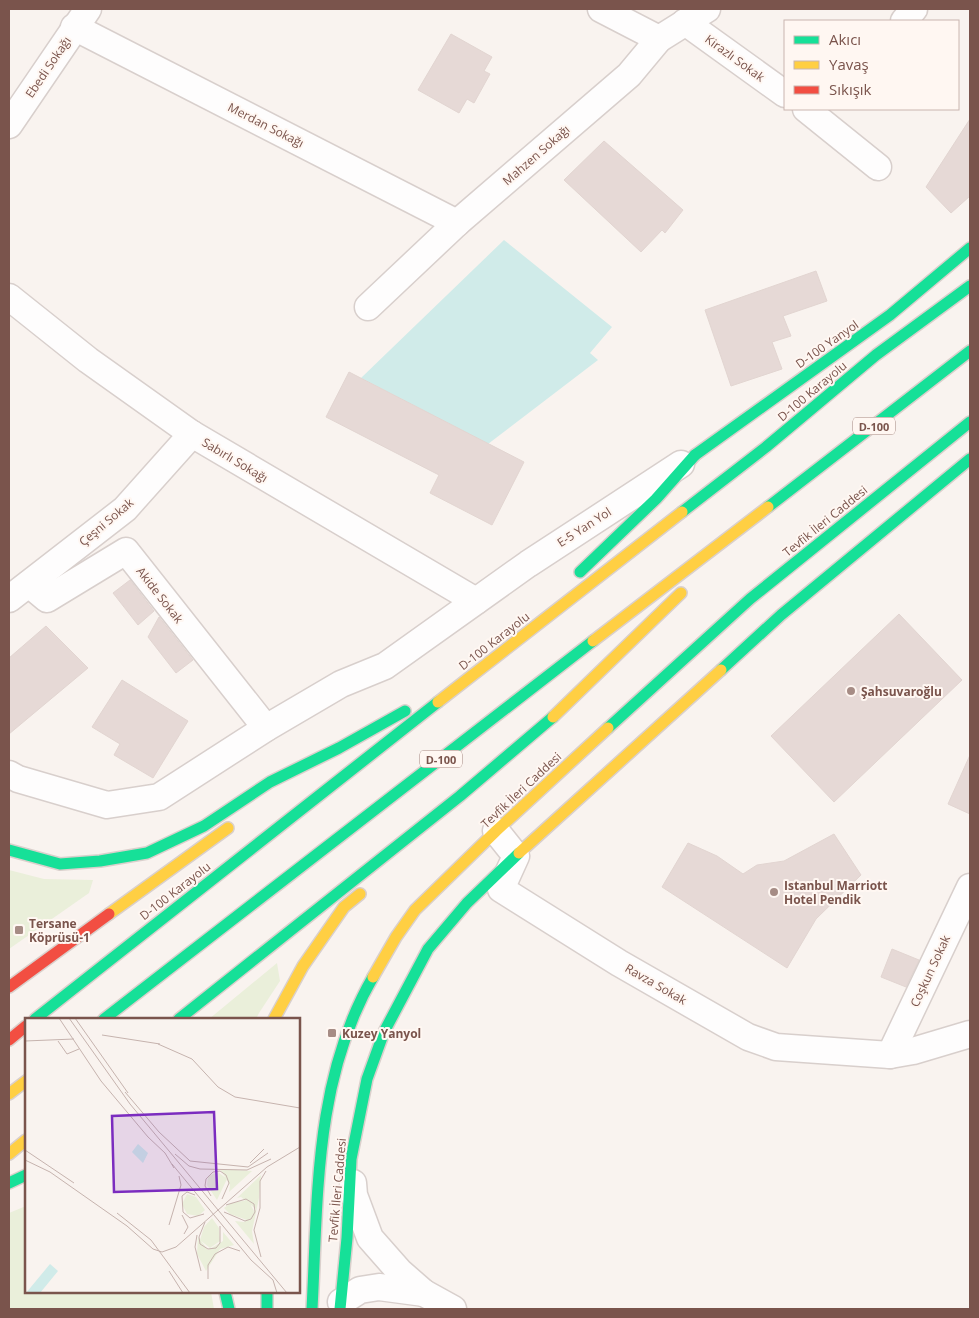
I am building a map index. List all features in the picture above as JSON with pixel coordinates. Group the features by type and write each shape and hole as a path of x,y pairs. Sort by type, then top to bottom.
{"main road":[{"name":"D-100 Yanyol","path":"573,579 656,498 694,455 890,316 970,248"},
{"name":"D-100 Karayolu","path":"36,1018 766,447 876,355 970,286"},
{"name":"D-100","path":"105,1018 970,351"},
{"name":"Tevfik İleri Caddesi","path":"312,1309 323,1126 342,1044 366,988 415,910 496,831 655,692 750,599 970,422"},
{"name":"Tevfik İleri Caddesi","path":"341,1305 351,1160 367,1079 384,1032 428,949 467,902 671,710 781,615 970,459"},
{"path":"708,568 778,500"},
{"path":"180,1018 460,796 547,723 687,588"},
{"path":"9,850 60,864 100,861 147,853 204,826 270,782 338,748 475,673 552,599"},
{"path":"282,789 338,748"},
{"path":"422,840 460,796"},
{"path":"9,987 234,824"},
{"path":"275,1018 303,966 344,906 366,889"},
{"path":"9,1040 25,1027"},
{"path":"9,1094 25,1082"},
{"path":"9,1154 25,1141"},
{"path":"9,1183 25,1175"},
{"path":"225,1293 229,1309"},
{"path":"267,1293 267,1309"}],"street":[{"path":"601,9 659,39"},
{"name":"Mahzen Sokağı","path":"368,307 457,224 629,74 659,39 707,9"},
{"path":"905,20 914,9"},
{"name":"Ebedi Sokağı","path":"9,125 81,18"},
{"name":"Merdan Sokağı","path":"81,18 457,224"},
{"name":"Kirazlı Sokak","path":"685,22 784,93"},
{"path":"820,113 878,167"},
{"name":"Sabırlı Sokağı","path":"9,297 88,360 192,434 476,602"},
{"name":"Çeşni Sokak","path":"19,592 125,509 192,434"},
{"name":"E-5 Yan Yol","path":"9,774 18,779 107,805 159,797 266,728 341,684 385,666 528,564 694,455"},
{"name":"Akide Sokak","path":"19,592 47,599 126,551 266,728"},
{"path":"496,831 516,856"},
{"name":"Ravza Sokak","path":"516,856 501,889 619,963 748,1037 776,1047 890,1055"},
{"name":"Coşkun Sokak","path":"890,1055 970,887"},
{"path":"890,1055 970,1034"},
{"path":"351,1160 354,1195 370,1238 400,1272 424,1293 453,1309"},
{"path":"341,1305 360,1290 379,1287 424,1293"}],"green space":[{"path":"9,870 44,879 93,880 89,893 9,949"},
{"path":"277,963 280,981 256,1018 210,1018"},
{"path":"25,1206 25,1293 211,1293 214,1309 9,1309 9,1213"}],"water":[{"path":"504,240 612,327 590,353 598,360 488,444 361,378"}],"building":[{"path":"451,34 492,57 484,71 490,74 474,103 467,99 459,113 418,90"},
{"path":"970,119 970,196 951,213 926,187"},
{"path":"604,141 683,210 665,233 662,230 641,252 564,180"},
{"path":"816,271 827,301 783,316 791,336 772,342 782,369 731,386 705,310"},
{"path":"349,372 524,462 492,525 430,493 439,475 326,417"},
{"path":"130,580 154,611 138,625 113,593"},
{"path":"899,614 962,680 834,802 771,736"},
{"path":"159,617 193,660 176,673 148,637"},
{"path":"46,626 88,668 9,734 9,658"},
{"path":"122,680 188,721 153,778 114,755 120,744 92,727"},
{"path":"970,755 970,814 948,804"},
{"name":"Istanbul Marriott Hotel Pendik","path":"834,834 861,875 816,919 787,968 662,887 688,843 717,856 743,874 757,865 784,861"},
{"path":"892,949 919,960 906,987 881,977"}],"traffic: fast":[{"path":"695,455 890,315 970,248"},
{"path":"682,512 766,447 876,355 970,286"},
{"path":"768,507 970,351"},
{"path":"608,728 750,599 970,422"},
{"path":"580,572 656,499 695,455"},
{"path":"721,670 781,615 970,459"},
{"path":"105,1018 593,641"},
{"path":"36,1018 438,702"},
{"path":"9,850 60,864 100,861 147,853 204,826 270,782 339,748 405,711"},
{"path":"180,1018 460,796 553,717"},
{"path":"340,1309 347,1238 351,1159 367,1079 384,1032 428,949 467,903 519,853"},
{"path":"312,1309 318,1181 329,1097 339,1056 354,1016 373,977"},
{"path":"9,1183 25,1175"},
{"path":"225,1293 229,1309"},
{"path":"267,1293 267,1309"}],"traffic: slow":[{"path":"593,641 768,507"},
{"path":"438,702 682,512"},
{"path":"553,717 681,593"},
{"path":"519,853 721,670"},
{"path":"373,977 396,937 415,910 496,831 608,728"},
{"path":"109,914 228,828"},
{"path":"275,1018 303,966 344,907 360,894"},
{"path":"9,1094 25,1082"},
{"path":"9,1154 25,1141"}],"traffic: jam":[{"path":"9,987 109,914"},
{"path":"9,1040 25,1027"}],"place":[{"name":"Şahsuvaroğlu","path":"851,691"},
{"name":"Istanbul Marriott Hotel Pendik","path":"774,892"},
{"name":"Tersane Köprüsü-1","path":"19,930"},
{"name":"Kuzey Yanyol","path":"332,1033"}]}
